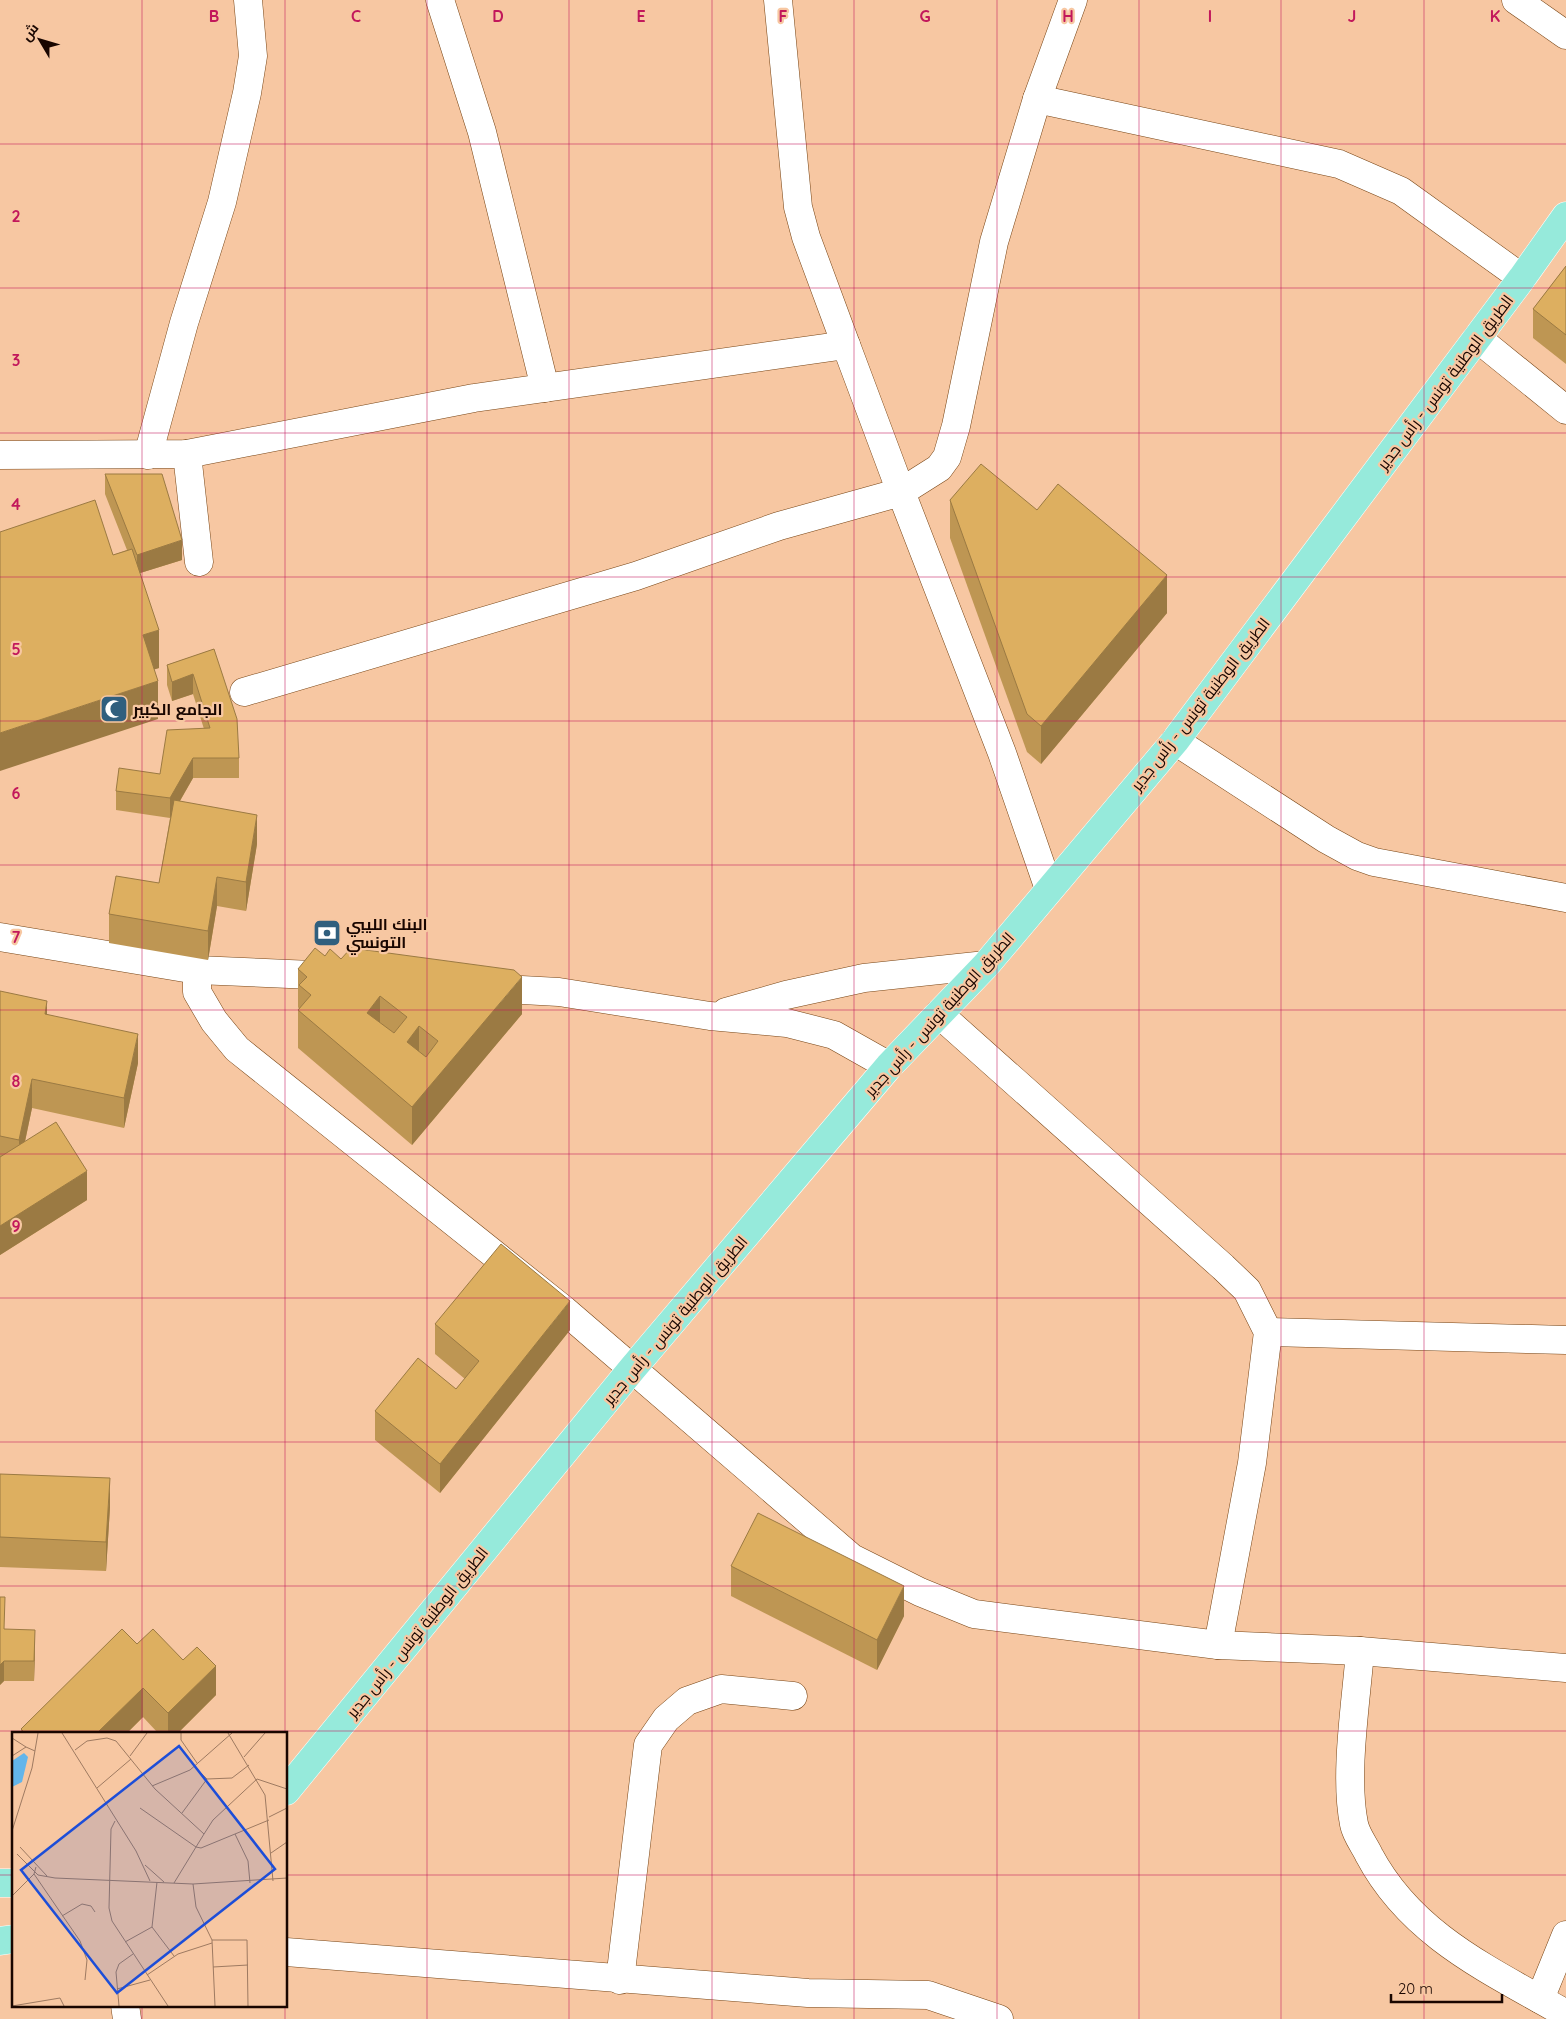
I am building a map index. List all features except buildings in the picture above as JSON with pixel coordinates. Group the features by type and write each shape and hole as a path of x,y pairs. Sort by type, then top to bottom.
{"main road":[{"name":"الطريق الوطنية تونس - رأس جدير","path":"288,1789 632,1370 889,1066 986,965 1175,741 1522,278 1566,216"}],"street":[{"path":"148,455 184,323 222,202 247,93 253,56 248,0"},
{"path":"440,0 482,132 544,388"},
{"path":"778,0 798,207 806,237 901,492 1002,752 1049,890"},
{"path":"244,692 636,576 779,526 901,492 939,468 947,457 956,426 994,242 1037,99 1073,0"},
{"path":"1516,0 1566,35"},
{"path":"1037,99 1339,164 1402,191 1522,278"},
{"path":"1477,338 1566,410"},
{"path":"0,455 187,454 474,398 846,346"},
{"path":"187,454 199,562"},
{"path":"1175,741 1326,839 1356,856 1374,862 1566,898"},
{"path":"0,937 197,970 362,978"},
{"path":"710,1016 786,995 864,978 986,965"},
{"path":"197,970 197,992 214,1021 237,1049 564,1310 852,1558 920,1592 974,1614 1218,1645 1360,1651 1566,1668"},
{"path":"461,987 558,992 710,1016 787,1023 834,1035 889,1066"},
{"path":"939,1014 1247,1290 1268,1332 1252,1463 1218,1645"},
{"path":"1268,1332 1566,1340"},
{"path":"1360,1651 1350,1789 1354,1826 1374,1864 1398,1899 1427,1929 1468,1957 1566,2014"},
{"path":"620,1980 648,1745 666,1719 687,1701 721,1689 793,1696"},
{"path":"1540,1999 1566,1935"},
{"path":"288,1952 620,1980 808,1993 927,2007 999,2019"},
{"path":"125,2006 127,2019"}],"place":[{"name":"الجامع الكبير","path":"114,709"},
{"name":"البنك الليبي التونسي","path":"327,933"}]}
